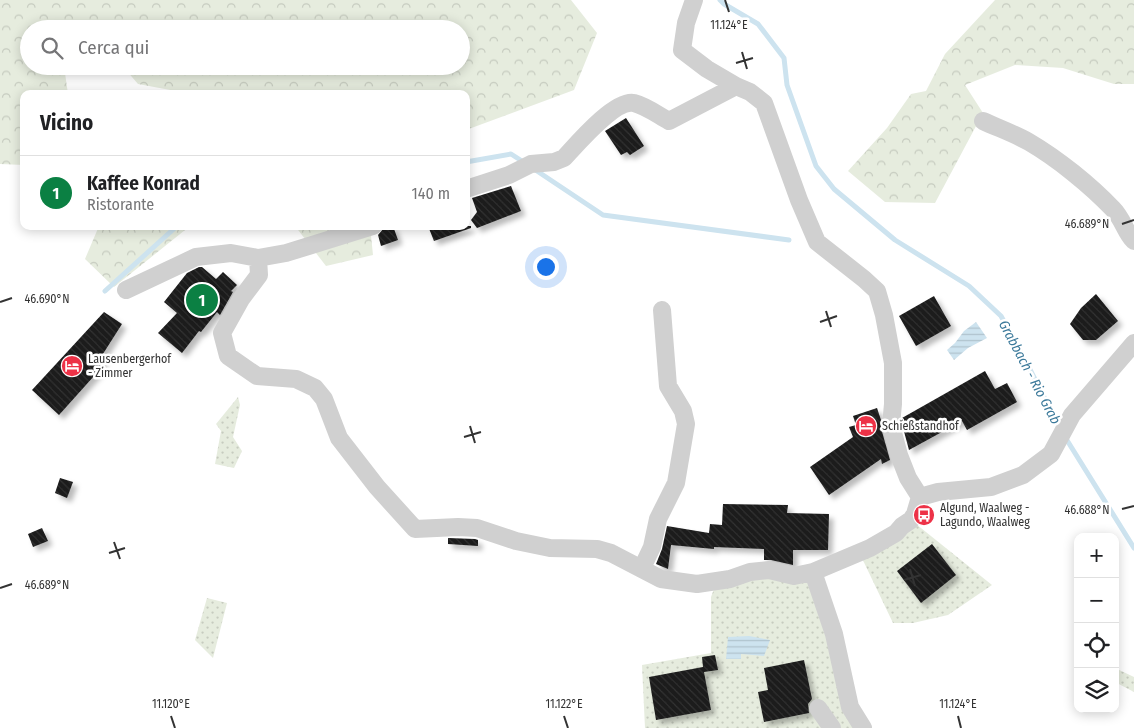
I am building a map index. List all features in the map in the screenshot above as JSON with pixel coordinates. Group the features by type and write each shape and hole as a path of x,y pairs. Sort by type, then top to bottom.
{"lane":[{"path":"258,258 259,275 241,298 222,333 228,356 256,376 296,379 315,388 324,399 339,438 377,487 415,529 477,528 516,541 550,548 597,550 611,553 661,579 697,584 730,579 750,572 769,570 794,576 813,572 870,548 896,533 911,520 920,498 908,478 898,455 891,425 893,363 881,304 876,291 864,279 817,242 799,200 764,103 750,92 707,69 682,50 686,23 694,0"},
{"path":"470,188 531,164 554,162 564,158 612,111 626,103 634,103 669,121 736,86"},
{"path":"983,121 1028,142 1052,157 1075,175 1114,210 1129,220 1127,234 1134,241"},
{"path":"126,290 196,256 231,253 258,258 286,253 360,230"},
{"path":"642,568 652,546 658,519 676,483 686,424 683,411 668,386 662,310"},
{"path":"920,498 938,492 991,487 1023,474 1051,454 1072,415 1134,344"},
{"path":"813,572 834,634 850,707 863,728"},
{"path":"818,708 832,728"}],"green space":[{"path":"0,0 571,0 597,33 574,90 470,129 470,90 170,90 138,84 130,75 470,75 470,20 20,20 20,75 65,75 67,90 20,90 20,165 0,164"},
{"path":"995,0 1134,0 1134,84 1114,84 1063,68 1015,65 965,85 983,113 935,203 885,202 848,171 887,128 911,94 926,91 945,54"},
{"path":"97,230 185,230 114,287 85,259"},
{"path":"298,230 370,230 373,255 326,266"},
{"path":"238,397 240,405 233,437 242,451 234,468 215,464 221,431 216,424"},
{"path":"911,520 992,585 948,615 913,623 893,623 859,552"},
{"path":"813,572 863,728 645,728 642,665 711,653 711,597 717,581"},
{"path":"207,598 227,603 213,658 195,640"},
{"path":"1119,670 1134,677 1134,692 1119,684"}],"water":[{"path":"976,322 987,338 968,348 954,360 947,350 964,331"},
{"path":"749,636 770,640 764,656 741,654 741,659 726,659 728,637"}],"building":[{"path":"626,118 644,146 630,155 627,152 621,155 605,131"},
{"path":"511,186 521,211 477,228 471,220 477,212 472,198"},
{"path":"382,230 394,230 398,240 381,246 378,235"},
{"path":"430,230 465,230 434,241"},
{"path":"202,267 216,279 223,272 237,285 231,291 233,292 220,315 217,312 182,353 158,333 177,313 164,302 187,273"},
{"path":"1096,294 1118,321 1096,340 1083,340 1070,324 1081,308"},
{"path":"934,296 951,326 916,346 899,316"},
{"path":"104,312 122,324 101,357 103,366 59,415 32,390"},
{"path":"985,371 995,389 1007,383 1017,402 967,430 962,421 909,450 902,418"},
{"path":"877,408 890,460 882,464 881,459 829,495 810,467 853,437 849,427 856,425 853,416"},
{"path":"60,478 73,482 67,498 55,493"},
{"path":"723,504 788,505 787,513 829,514 828,550 793,550 793,565 764,560 764,549 714,547 714,549 671,545 668,569 656,564 662,549 667,526 709,533 710,524 722,525"},
{"path":"42,528 48,541 33,547 28,534"},
{"path":"448,538 475,539 478,540 478,546 448,544"},
{"path":"932,544 956,575 921,603 897,571"},
{"path":"715,655 718,670 704,672 711,710 656,720 649,677 703,667 702,657"},
{"path":"804,660 812,699 808,704 809,713 764,722 758,692 768,690 764,668"}],"waterway":[{"name":"Grabbach - Rio Grab","path":"720,0 758,24 784,58 787,85 816,166 834,189 895,240 969,286 1001,316 1061,430"},
{"path":"470,161 511,154 525,163"},
{"path":"534,169 603,215 789,240"},
{"path":"105,291 173,230"},
{"name":"Grabbach - Rio Grab","path":"1065,437 1134,548"}],"place":[{"name":"Kaffee Konrad","path":"202,300"},
{"name":"Lausenbergerhof - Zimmer","path":"72,366"},
{"name":"Schießstandhof","path":"866,426"},
{"name":"Algund, Waalweg - Lagundo, Waalweg","path":"924,515"}]}
